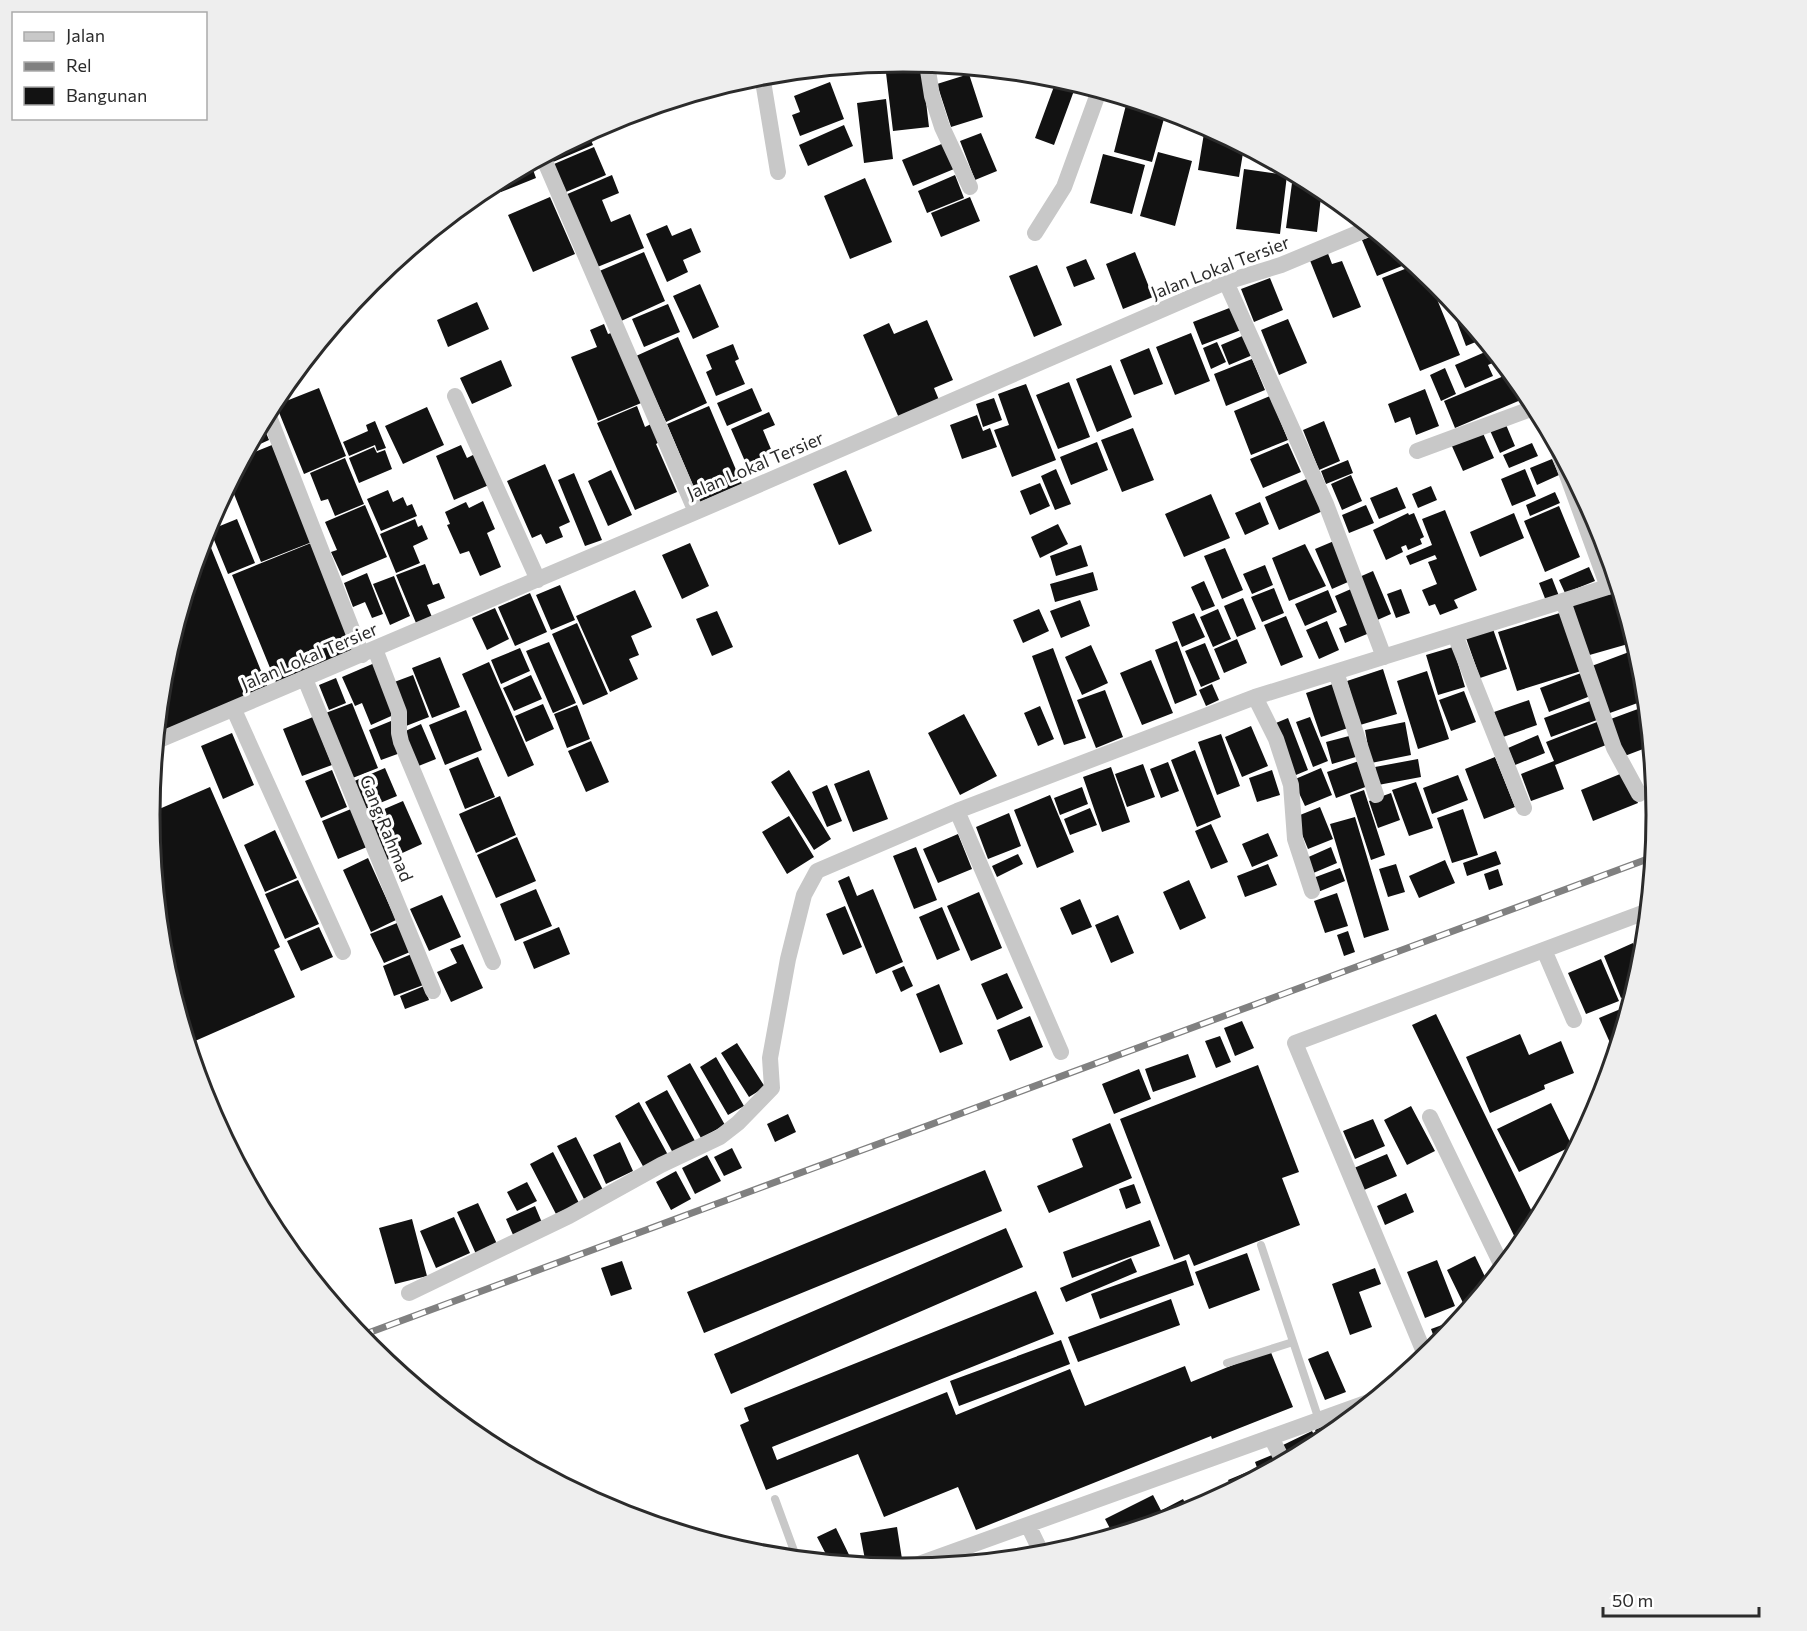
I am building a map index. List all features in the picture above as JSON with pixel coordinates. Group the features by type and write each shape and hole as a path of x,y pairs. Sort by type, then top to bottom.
{"street":[{"path":"928,73 932,96 942,127 970,187"},
{"path":"764,85 778,172"},
{"path":"1035,233 1064,187 1097,97"},
{"path":"546,164 696,512"},
{"name":"Jalan Lokal Tersier","path":"164,738 538,580 1226,282 1281,265 1362,231"},
{"path":"1226,282 1326,504 1384,657"},
{"path":"455,396 538,580"},
{"path":"1417,451 1527,410"},
{"path":"272,424 368,652 399,712 401,742 493,962"},
{"path":"409,1293 568,1216 661,1165 720,1137 738,1123 772,1088 770,1058 788,958 804,895 817,870 957,811 1255,697 1611,586"},
{"path":"1563,601 1614,748 1639,794"},
{"path":"1455,635 1524,808"},
{"path":"1336,672 1377,795"},
{"name":"Gang Rahmad","path":"305,679 433,991"},
{"path":"1255,697 1276,740 1291,785 1295,839 1312,891"},
{"path":"234,710 343,952"},
{"path":"957,811 1060,1052"},
{"path":"1423,1347 1295,1043 1641,914"},
{"path":"1544,950 1574,1020"},
{"path":"1430,1118 1499,1260"},
{"path":"937,1558 1350,1409"},
{"path":"1271,1437 1280,1456"},
{"path":"1028,1525 1039,1547"}],"lane":[{"path":"1261,1245 1319,1420"},
{"path":"1227,1363 1293,1342"},
{"path":"775,1499 794,1551"}],"building":[{"path":"886,73 923,73 929,127 893,131"},
{"path":"969,75 983,117 951,127 937,84"},
{"path":"830,82 844,119 800,136 792,115 800,112 794,96"},
{"path":"1054,87 1074,92 1054,145 1035,138"},
{"path":"886,99 893,159 864,163 857,103"},
{"path":"1126,106 1164,120 1152,162 1114,152"},
{"path":"844,125 853,146 808,166 799,145"},
{"path":"981,133 997,171 975,180 960,141"},
{"path":"1204,136 1243,155 1239,177 1198,170"},
{"path":"592,141 593,145 553,162 575,149"},
{"path":"944,143 954,169 913,186 902,160"},
{"path":"594,147 606,175 566,192 554,164"},
{"path":"1158,152 1192,161 1175,226 1140,216"},
{"path":"1103,154 1145,165 1132,214 1090,203"},
{"path":"1244,169 1278,174 1287,179 1280,234 1236,229"},
{"path":"534,171 536,178 500,191"},
{"path":"612,175 619,193 602,200 611,222 630,214 644,248 595,268 565,195"},
{"path":"955,175 964,198 927,213 918,191"},
{"path":"865,178 892,242 850,259 824,196"},
{"path":"1292,183 1321,200 1317,232 1286,228"},
{"path":"550,197 575,254 533,272 508,215"},
{"path":"970,197 980,221 941,237 931,213"},
{"path":"667,225 672,236 691,228 701,252 683,260 688,272 667,282 646,234"},
{"path":"1370,237 1403,266 1377,276 1362,240"},
{"path":"1327,251 1332,264 1342,261 1361,307 1333,318 1309,258"},
{"path":"644,252 665,301 619,322 597,272"},
{"path":"1135,252 1153,297 1123,309 1106,264"},
{"path":"1086,259 1095,279 1074,287 1066,267"},
{"path":"1037,265 1062,325 1034,337 1009,276"},
{"path":"1406,268 1429,290 1436,298 1460,355 1420,371 1382,278"},
{"path":"1270,278 1283,310 1254,322 1241,289"},
{"path":"700,284 719,327 693,339 673,296"},
{"path":"477,302 489,329 448,347 437,320"},
{"path":"668,304 680,332 644,347 632,319"},
{"path":"1232,307 1241,330 1202,345 1193,322"},
{"path":"1455,318 1476,342 1466,346"},
{"path":"1288,319 1307,363 1279,375 1261,330"},
{"path":"927,320 953,380 934,388 939,400 899,418 863,335 889,323 894,334"},
{"path":"604,324 608,334 611,333 646,401 598,421 571,357 597,347 590,330"},
{"path":"1191,333 1210,381 1175,395 1156,347"},
{"path":"1247,334 1255,354 1229,365 1221,345"},
{"path":"678,337 707,403 666,422 636,356"},
{"path":"1217,342 1226,362 1211,369 1203,348"},
{"path":"733,344 739,359 735,361 745,384 716,396 706,372 712,369 706,355"},
{"path":"1149,348 1163,384 1134,395 1120,360"},
{"path":"1484,352 1493,363 1488,365 1493,376 1465,388 1455,365"},
{"path":"1252,359 1265,390 1226,406 1214,374"},
{"path":"501,360 512,386 472,404 460,378"},
{"path":"1111,365 1132,417 1097,432 1076,379"},
{"path":"1445,368 1456,394 1441,401 1430,375"},
{"path":"1503,376 1521,400 1455,428 1444,401"},
{"path":"1069,382 1090,437 1058,449 1036,395"},
{"path":"1026,384 1056,460 1012,477 994,430 1009,425 998,394"},
{"path":"319,388 346,456 304,474 279,412 286,401"},
{"path":"752,388 762,411 727,426 717,403"},
{"path":"1425,389 1439,426 1416,435 1410,417 1395,423 1388,404"},
{"path":"1270,396 1288,440 1251,455 1234,411"},
{"path":"994,398 1002,420 983,427 976,404"},
{"path":"637,406 645,427 653,423 661,441 656,444 677,492 635,510 597,423"},
{"path":"709,406 742,484 700,502 667,424"},
{"path":"427,407 444,445 403,464 385,426"},
{"path":"769,412 775,425 763,430 773,454 747,466 731,429"},
{"path":"977,415 983,431 990,428 997,447 962,459 950,425"},
{"path":"1504,420 1515,446 1500,453 1488,426"},
{"path":"375,421 386,448 377,451 375,445 349,456 343,442 368,431 366,425"},
{"path":"1324,421 1340,461 1319,470 1303,430"},
{"path":"1133,428 1154,480 1122,492 1101,440"},
{"path":"1482,431 1494,458 1463,471 1451,444"},
{"path":"266,433 269,440 260,444"},
{"path":"1097,442 1108,470 1071,485 1060,457"},
{"path":"1288,443 1301,472 1263,488 1250,459"},
{"path":"1532,443 1538,456 1509,468 1503,455"},
{"path":"272,445 312,542 261,562 234,494 256,452"},
{"path":"461,445 467,458 475,454 489,485 454,500 436,456"},
{"path":"374,447 377,453 385,450 392,469 359,483 349,458"},
{"path":"345,458 364,504 335,516 328,499 321,501 310,473"},
{"path":"1552,459 1559,475 1537,485 1530,468"},
{"path":"1348,460 1353,473 1326,484 1321,471"},
{"path":"545,464 570,522 559,527 563,537 546,544 541,534 532,538 507,481"},
{"path":"1056,469 1071,504 1055,510 1041,476"},
{"path":"1525,469 1536,496 1512,506 1501,479"},
{"path":"611,470 632,515 608,526 588,481"},
{"path":"846,470 872,531 839,545 813,484"},
{"path":"574,473 602,540 585,546 558,480"},
{"path":"1351,475 1362,501 1342,510 1331,484"},
{"path":"1311,477 1325,510 1279,530 1265,497"},
{"path":"1040,483 1050,506 1030,515 1020,491"},
{"path":"1431,486 1437,500 1418,508 1412,494"},
{"path":"1397,487 1406,508 1379,519 1370,498"},
{"path":"388,490 393,502 403,497 407,506 412,504 417,516 381,531 367,499"},
{"path":"1555,492 1560,503 1530,516 1526,505"},
{"path":"1211,494 1230,538 1184,557 1165,514"},
{"path":"483,501 495,529 487,533 501,567 480,576 469,551 460,554 447,525 450,524 445,512 466,502 469,508"},
{"path":"1260,502 1269,524 1245,535 1235,513"},
{"path":"365,505 387,557 342,576 331,552 337,550 325,522"},
{"path":"1366,505 1374,523 1349,533 1342,515"},
{"path":"1559,506 1580,557 1545,572 1524,521"},
{"path":"1445,510 1477,590 1454,600 1458,608 1440,615 1435,604 1429,606 1422,590 1437,584 1428,562 1437,559 1435,555 1410,565 1406,556 1432,545 1422,519"},
{"path":"1408,513 1409,515 1414,513 1424,537 1420,539 1422,544 1408,550 1406,545 1401,547 1403,552 1386,560 1373,530"},
{"path":"1514,513 1524,538 1480,557 1470,532"},
{"path":"237,519 255,563 228,574 214,539 219,526"},
{"path":"415,519 418,527 422,525 428,539 413,546 420,563 396,573 380,534"},
{"path":"1058,524 1068,544 1040,558 1031,537"},
{"path":"1334,541 1348,582 1332,589 1315,549"},
{"path":"311,543 356,653 277,685 232,575"},
{"path":"690,543 709,586 682,599 662,555"},
{"path":"1305,544 1326,586 1289,601 1272,558"},
{"path":"1081,545 1088,566 1056,576 1050,556"},
{"path":"211,547 270,693 165,735 174,670 185,623"},
{"path":"1225,548 1243,590 1222,599 1204,556"},
{"path":"425,564 433,585 439,583 445,598 427,605 432,617 416,623 396,575"},
{"path":"1265,565 1273,585 1252,594 1243,574"},
{"path":"1589,567 1595,581 1565,593 1559,580"},
{"path":"1373,571 1391,614 1375,621 1357,578"},
{"path":"1093,572 1098,590 1055,602 1050,584"},
{"path":"367,573 383,614 372,618 365,602 353,607 344,583"},
{"path":"394,576 410,616 390,625 373,584"},
{"path":"1552,578 1559,596 1546,601 1539,583"},
{"path":"1204,581 1215,606 1202,611 1191,587"},
{"path":"560,585 575,620 551,630 536,595"},
{"path":"1274,588 1284,613 1262,622 1251,597"},
{"path":"1351,589 1372,632 1345,643 1339,628 1347,625 1335,596"},
{"path":"1401,589 1410,613 1396,618 1387,594"},
{"path":"635,590 652,627 631,636 639,655 629,659 638,679 610,692 576,616"},
{"path":"1328,590 1337,612 1305,626 1295,604"},
{"path":"530,593 547,632 515,646 498,607"},
{"path":"1613,593 1627,644 1586,656 1571,605"},
{"path":"1243,598 1256,629 1237,637 1224,606"},
{"path":"1080,600 1090,626 1061,638 1050,611"},
{"path":"495,608 509,639 487,650 472,618"},
{"path":"1039,609 1049,631 1023,643 1013,620"},
{"path":"1218,609 1231,639 1213,647 1200,617"},
{"path":"717,611 733,647 712,656 696,619"},
{"path":"1563,612 1581,671 1517,691 1498,632"},
{"path":"1194,613 1205,637 1182,647 1172,622"},
{"path":"1286,616 1303,657 1281,666 1264,625"},
{"path":"1327,621 1339,650 1319,659 1306,630"},
{"path":"577,623 608,694 583,705 552,634"},
{"path":"1493,629 1507,669 1480,678 1466,638"},
{"path":"1237,639 1247,663 1224,673 1214,649"},
{"path":"1177,641 1197,695 1175,704 1155,650"},
{"path":"549,642 576,703 553,713 526,651"},
{"path":"1205,643 1220,679 1201,687 1185,651"},
{"path":"1091,645 1108,683 1082,695 1065,657"},
{"path":"1453,647 1465,687 1438,695 1426,655"},
{"path":"520,648 530,671 501,684 491,660"},
{"path":"1053,648 1086,738 1064,745 1032,656"},
{"path":"1629,652 1638,703 1607,714 1589,667"},
{"path":"440,657 460,707 432,718 412,668"},
{"path":"1151,660 1173,713 1142,725 1120,673"},
{"path":"377,662 398,713 371,725 362,703 355,706 342,677"},
{"path":"489,662 534,765 508,777 462,674"},
{"path":"1383,669 1397,714 1360,725 1347,681"},
{"path":"1427,671 1449,739 1418,749 1397,681"},
{"path":"1584,672 1593,695 1549,712 1540,688"},
{"path":"413,675 429,717 406,726 389,684"},
{"path":"531,675 542,699 514,711 503,688"},
{"path":"336,678 346,703 329,710 319,685"},
{"path":"1212,684 1219,700 1206,706 1199,690"},
{"path":"1333,684 1348,728 1321,737 1306,693"},
{"path":"1105,690 1123,737 1096,748 1077,700"},
{"path":"1464,691 1476,722 1451,731 1439,700"},
{"path":"1529,700 1537,725 1503,737 1494,712"},
{"path":"1590,701 1597,720 1551,737 1544,718"},
{"path":"352,703 378,768 350,779 323,714"},
{"path":"543,704 554,729 526,742 515,716"},
{"path":"577,705 590,739 567,748 554,714"},
{"path":"1040,706 1054,739 1038,746 1024,713"},
{"path":"1639,708 1644,749 1622,757 1608,720"},
{"path":"466,710 482,750 445,765 429,725"},
{"path":"964,714 997,776 960,795 928,733"},
{"path":"313,717 332,765 302,776 283,729"},
{"path":"1310,717 1328,761 1313,767 1296,722"},
{"path":"1288,718 1308,770 1291,777 1271,725"},
{"path":"391,721 403,752 381,760 369,730"},
{"path":"1405,722 1411,755 1371,763 1365,730"},
{"path":"1597,722 1606,745 1555,765 1564,789 1531,801 1521,774 1554,761 1546,742"},
{"path":"421,724 436,759 416,767 401,733"},
{"path":"1251,726 1268,766 1242,777 1225,737"},
{"path":"232,733 254,785 223,799 201,746"},
{"path":"1221,734 1240,786 1217,795 1198,742"},
{"path":"1353,735 1359,756 1332,764 1326,742"},
{"path":"1538,735 1545,753 1515,765 1508,748"},
{"path":"591,741 609,782 586,792 568,751"},
{"path":"1195,750 1221,817 1197,827 1171,760"},
{"path":"478,757 495,797 465,809 449,769"},
{"path":"1495,757 1515,807 1484,819 1465,769"},
{"path":"1418,759 1421,777 1378,785 1375,767"},
{"path":"1359,761 1368,786 1336,798 1327,772"},
{"path":"1168,762 1179,791 1161,798 1150,769"},
{"path":"1143,764 1155,797 1127,807 1115,774"},
{"path":"1111,767 1130,822 1102,832 1083,777"},
{"path":"385,768 397,796 363,810 352,782"},
{"path":"1321,768 1332,795 1305,806 1293,780"},
{"path":"332,770 347,807 321,818 305,781"},
{"path":"789,770 831,839 814,850 771,782"},
{"path":"869,770 888,819 853,832 834,784"},
{"path":"1272,770 1280,795 1257,802 1249,778"},
{"path":"1625,772 1638,803 1593,821 1581,790"},
{"path":"1458,775 1468,800 1432,814 1423,788"},
{"path":"1416,782 1433,828 1409,836 1392,790"},
{"path":"827,785 842,821 827,827 812,792"},
{"path":"210,787 280,947 274,950 295,997 195,1041 174,961 166,913 160,809"},
{"path":"1082,787 1088,804 1060,815 1054,798"},
{"path":"1364,790 1385,855 1371,860 1350,795"},
{"path":"1391,793 1400,820 1378,828 1369,801"},
{"path":"1050,795 1074,852 1037,868 1014,810"},
{"path":"500,796 516,835 476,853 459,814"},
{"path":"403,801 422,844 387,860 368,816"},
{"path":"1320,807 1333,839 1308,849 1295,817"},
{"path":"1090,808 1097,825 1070,835 1064,819"},
{"path":"351,809 367,847 338,859 322,821"},
{"path":"1463,809 1478,855 1452,863 1437,818"},
{"path":"1009,813 1021,846 988,859 976,827"},
{"path":"789,816 814,857 787,874 762,832"},
{"path":"1355,817 1389,930 1364,938 1330,824"},
{"path":"1211,824 1228,862 1211,869 1195,831"},
{"path":"275,830 297,878 265,892 244,845"},
{"path":"1268,833 1278,856 1252,867 1242,844"},
{"path":"958,834 972,869 938,883 923,849"},
{"path":"517,837 536,881 496,898 477,855"},
{"path":"916,847 937,900 914,909 893,856"},
{"path":"1331,847 1337,863 1311,874 1304,859"},
{"path":"1496,851 1501,864 1467,876 1463,863"},
{"path":"1018,854 1023,864 997,877 992,866"},
{"path":"368,858 396,920 371,932 343,870"},
{"path":"1445,860 1455,883 1419,898 1409,876"},
{"path":"1268,864 1277,885 1245,897 1237,876"},
{"path":"1396,864 1405,892 1388,897 1379,869"},
{"path":"1340,868 1345,881 1318,892 1313,878"},
{"path":"1498,869 1503,885 1489,890 1484,874"},
{"path":"849,876 857,896 873,889 903,962 876,974 838,881"},
{"path":"298,880 319,924 285,939 265,894"},
{"path":"1189,880 1206,918 1180,930 1163,892"},
{"path":"536,889 552,926 515,941 500,904"},
{"path":"979,892 1002,948 971,961 947,906"},
{"path":"1337,893 1348,926 1325,933 1314,901"},
{"path":"442,895 461,937 429,951 410,909"},
{"path":"1080,899 1092,927 1072,935 1060,908"},
{"path":"845,906 862,947 843,955 826,914"},
{"path":"942,907 960,950 937,960 919,917"},
{"path":"1118,915 1134,953 1111,963 1095,925"},
{"path":"397,923 410,952 384,963 370,934"},
{"path":"319,927 333,957 301,971 287,941"},
{"path":"559,927 570,954 534,969 523,942"},
{"path":"1348,931 1355,952 1344,956 1337,935"},
{"path":"1633,943 1635,948 1633,961 1625,996 1621,998 1604,956"},
{"path":"463,944 483,988 451,1002 437,972 457,963 450,949"},
{"path":"414,953 426,984 394,996 383,966"},
{"path":"1601,959 1619,1001 1586,1014 1568,973"},
{"path":"904,966 913,986 901,992 892,971"},
{"path":"1007,973 1023,1008 997,1020 981,984"},
{"path":"939,984 963,1044 940,1053 916,994"},
{"path":"424,986 429,1000 405,1009 400,996"},
{"path":"1622,1008 1611,1045 1599,1018"},
{"path":"1436,1014 1532,1212 1515,1238 1412,1025"},
{"path":"1030,1016 1043,1047 1010,1061 997,1030"},
{"path":"1242,1021 1254,1048 1235,1056 1224,1028"},
{"path":"1520,1034 1529,1055 1561,1041 1574,1073 1544,1085 1545,1089 1490,1113 1466,1057"},
{"path":"1220,1036 1231,1062 1216,1068 1205,1041"},
{"path":"737,1043 765,1087 749,1097 721,1053"},
{"path":"1188,1054 1196,1077 1153,1092 1145,1069"},
{"path":"716,1057 744,1106 728,1115 700,1067"},
{"path":"690,1063 725,1125 701,1138 667,1076"},
{"path":"1258,1065 1299,1172 1282,1178 1300,1225 1194,1266 1189,1254 1174,1260 1120,1119"},
{"path":"1139,1069 1151,1099 1114,1114 1102,1084"},
{"path":"667,1090 695,1141 673,1153 645,1102"},
{"path":"639,1102 668,1155 644,1168 615,1116"},
{"path":"1551,1103 1570,1143 1568,1148 1519,1172 1497,1129"},
{"path":"1411,1106 1435,1151 1407,1165 1384,1120"},
{"path":"788,1114 796,1132 775,1142 767,1124"},
{"path":"1373,1119 1385,1146 1355,1159 1343,1131"},
{"path":"1110,1123 1132,1178 1049,1213 1037,1186 1083,1167 1072,1139"},
{"path":"576,1137 603,1190 584,1199 557,1146"},
{"path":"620,1142 633,1171 606,1184 593,1155"},
{"path":"732,1148 742,1168 724,1176 714,1157"},
{"path":"553,1152 579,1203 556,1214 530,1164"},
{"path":"1387,1154 1397,1176 1364,1190 1354,1168"},
{"path":"707,1155 721,1181 695,1194 682,1168"},
{"path":"985,1170 1002,1211 704,1333 687,1292"},
{"path":"676,1171 691,1199 671,1210 656,1182"},
{"path":"527,1182 537,1201 517,1211 507,1192"},
{"path":"1134,1184 1141,1203 1126,1209 1119,1189"},
{"path":"1406,1193 1414,1212 1385,1225 1377,1206"},
{"path":"478,1203 497,1244 476,1254 457,1212"},
{"path":"535,1206 543,1225 514,1237 506,1219"},
{"path":"454,1217 470,1253 436,1268 420,1231"},
{"path":"412,1219 427,1276 395,1284 379,1228"},
{"path":"1150,1220 1160,1246 1072,1278 1063,1252"},
{"path":"1006,1228 1023,1267 731,1394 714,1354"},
{"path":"1247,1253 1260,1290 1209,1309 1195,1272"},
{"path":"1475,1256 1485,1277 1464,1304 1447,1270"},
{"path":"1131,1258 1137,1272 1066,1302 1060,1288"},
{"path":"1186,1260 1194,1285 1100,1319 1091,1294"},
{"path":"1437,1260 1455,1306 1425,1318 1407,1272"},
{"path":"622,1261 632,1289 611,1296 601,1268"},
{"path":"1375,1268 1381,1284 1359,1292 1372,1327 1350,1335 1332,1284"},
{"path":"1036,1291 1054,1334 772,1447 777,1460 947,1392 956,1415 1070,1369 1085,1406 1185,1366 1191,1382 1270,1350 1293,1407 1212,1439 1211,1436 976,1530 958,1487 884,1517 858,1454 766,1490 740,1425 749,1421 744,1408"},
{"path":"1171,1299 1180,1325 1078,1362 1068,1337"},
{"path":"1445,1324 1434,1336 1431,1329"},
{"path":"1061,1340 1070,1364 959,1406 950,1381"},
{"path":"1328,1351 1346,1392 1325,1400 1308,1359"},
{"path":"1335,1420 1335,1420 1317,1434 1315,1430"},
{"path":"1312,1431 1314,1436 1287,1452 1283,1445"},
{"path":"1272,1455 1274,1460 1257,1468 1255,1462"},
{"path":"1252,1470 1230,1483 1228,1480"},
{"path":"1153,1495 1162,1512 1111,1530 1105,1519"},
{"path":"1183,1499 1185,1503 1163,1512 1162,1510"},
{"path":"897,1527 902,1559 865,1557 860,1533"},
{"path":"836,1528 850,1557 826,1555 817,1537"}],"railway":[{"path":"370,1332 1645,860"}]}
